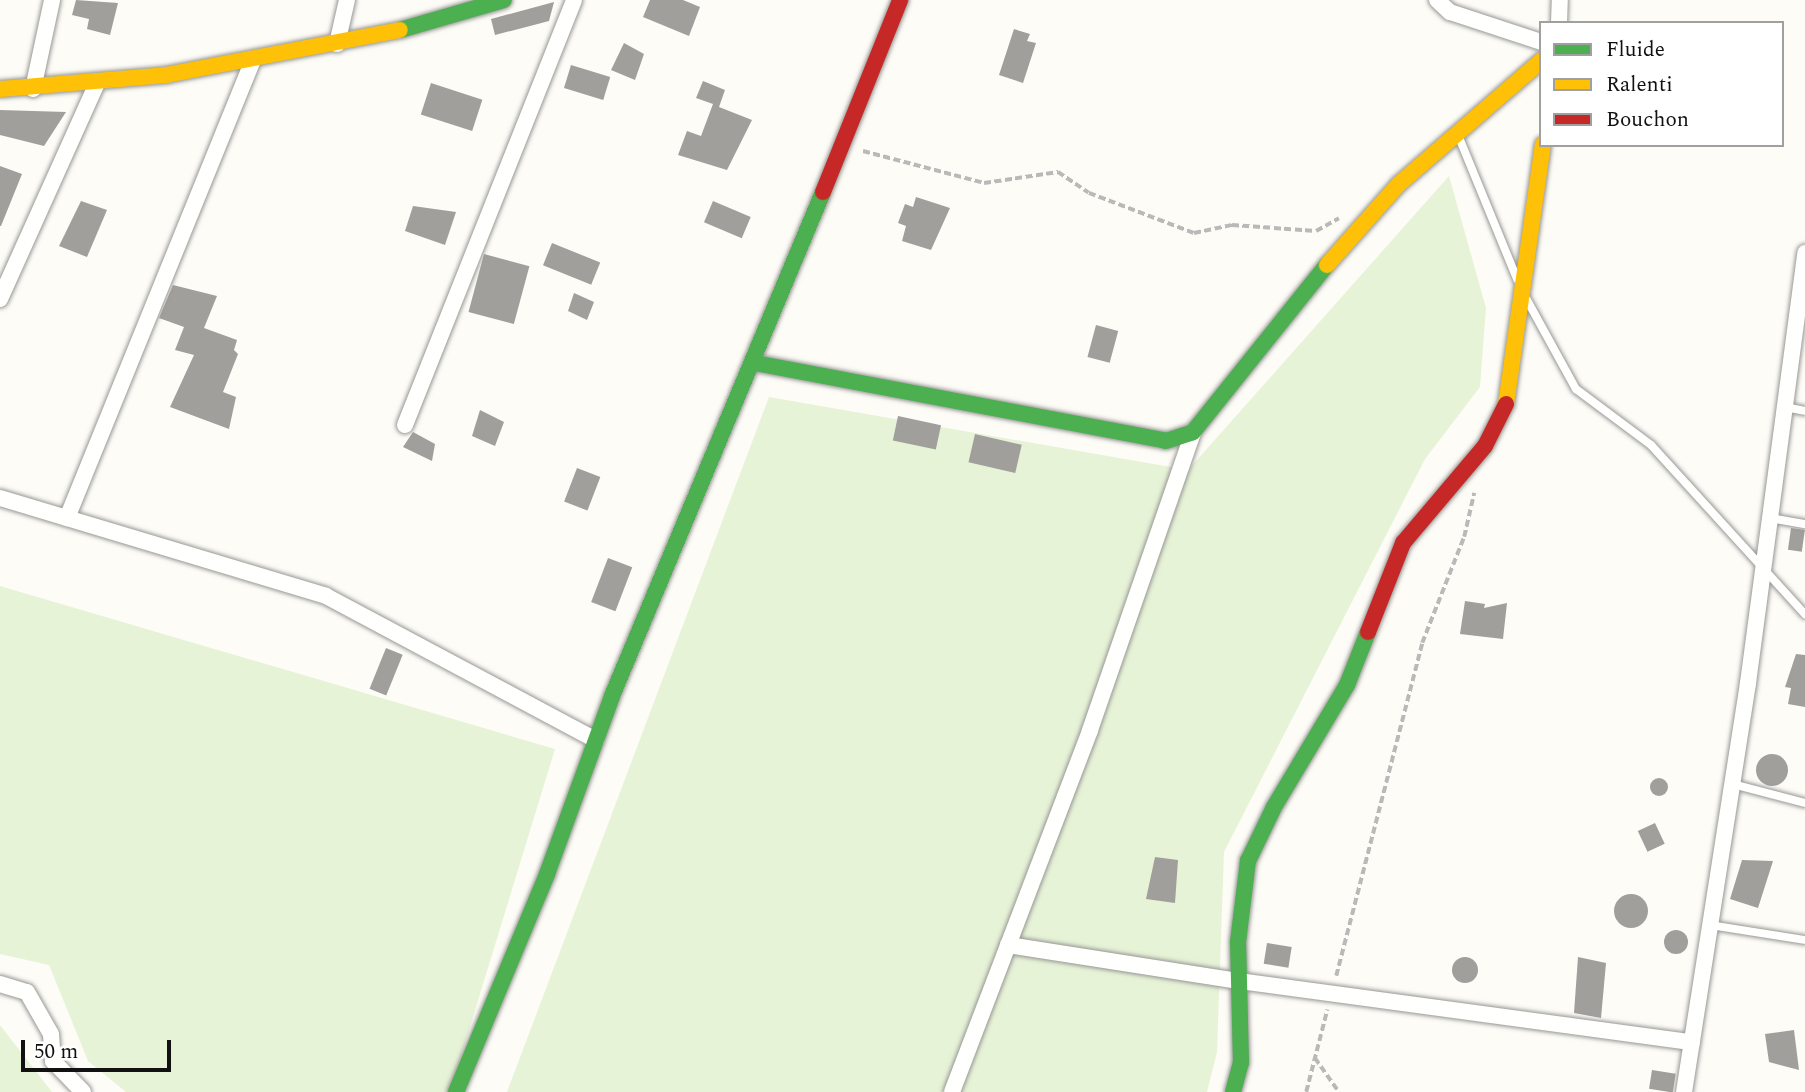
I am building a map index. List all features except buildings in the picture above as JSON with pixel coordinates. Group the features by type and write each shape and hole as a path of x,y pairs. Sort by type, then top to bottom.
{"street":[{"path":"33,89 52,0"},
{"path":"337,44 347,0"},
{"path":"0,89 33,89 252,62 416,27 504,0"},
{"path":"405,425 574,0"},
{"path":"456,1092 547,874 596,740 755,363 900,0"},
{"path":"1437,0 1451,12 1539,40"},
{"path":"1559,21 1560,0"},
{"path":"66,518 252,62"},
{"path":"952,1092 1090,730 1194,432 1303,292 1399,184 1539,63"},
{"path":"0,299 98,81"},
{"path":"1233,1092 1241,1063 1241,898 1248,861 1274,807 1347,685 1403,543 1485,446 1508,399 1543,147"},
{"path":"1685,1092 1763,571 1803,285 1805,253"},
{"path":"755,363 1166,441 1194,432"},
{"path":"0,498 326,596 596,740"},
{"path":"1009,945 1239,981 1692,1042"},
{"path":"0,984 27,992 51,1034 52,1061 83,1092"}],"lane":[{"path":"1458,133 1524,296 1576,388 1651,445 1805,614"},
{"path":"1785,407 1805,411"},
{"path":"1770,518 1805,524"},
{"path":"1732,784 1805,803"},
{"path":"1710,925 1805,940"}],"path":[{"path":"842,146 984,183 1058,172 1089,193 1194,233 1232,225 1316,231 1346,214"},
{"path":"1306,1092 1422,643 1464,537 1476,485"},
{"path":"1315,1058 1339,1092"}],"green space":[{"path":"1449,176 1486,308 1480,387 1425,459 1224,852 1217,1052 1207,1092 507,1092 769,397 1188,470"},
{"path":"0,586 555,749 450,1092 126,1092 88,1061 49,965 0,954"},
{"path":"0,1025 52,1092 0,1092"}],"traffic: fast":[{"path":"400,30 504,0"},
{"path":"456,1092 547,874 612,696 823,192"},
{"path":"755,363 1166,441 1193,432 1327,265"},
{"path":"1233,1092 1241,1063 1238,942 1248,861 1274,807 1347,685 1368,632"}],"traffic: slow":[{"path":"0,89 166,75 400,30"},
{"path":"1327,265 1399,184 1539,63"},
{"path":"1506,404 1543,147"}],"traffic: jam":[{"path":"823,192 900,0"},
{"path":"1368,632 1403,543 1485,446 1506,404"}]}
